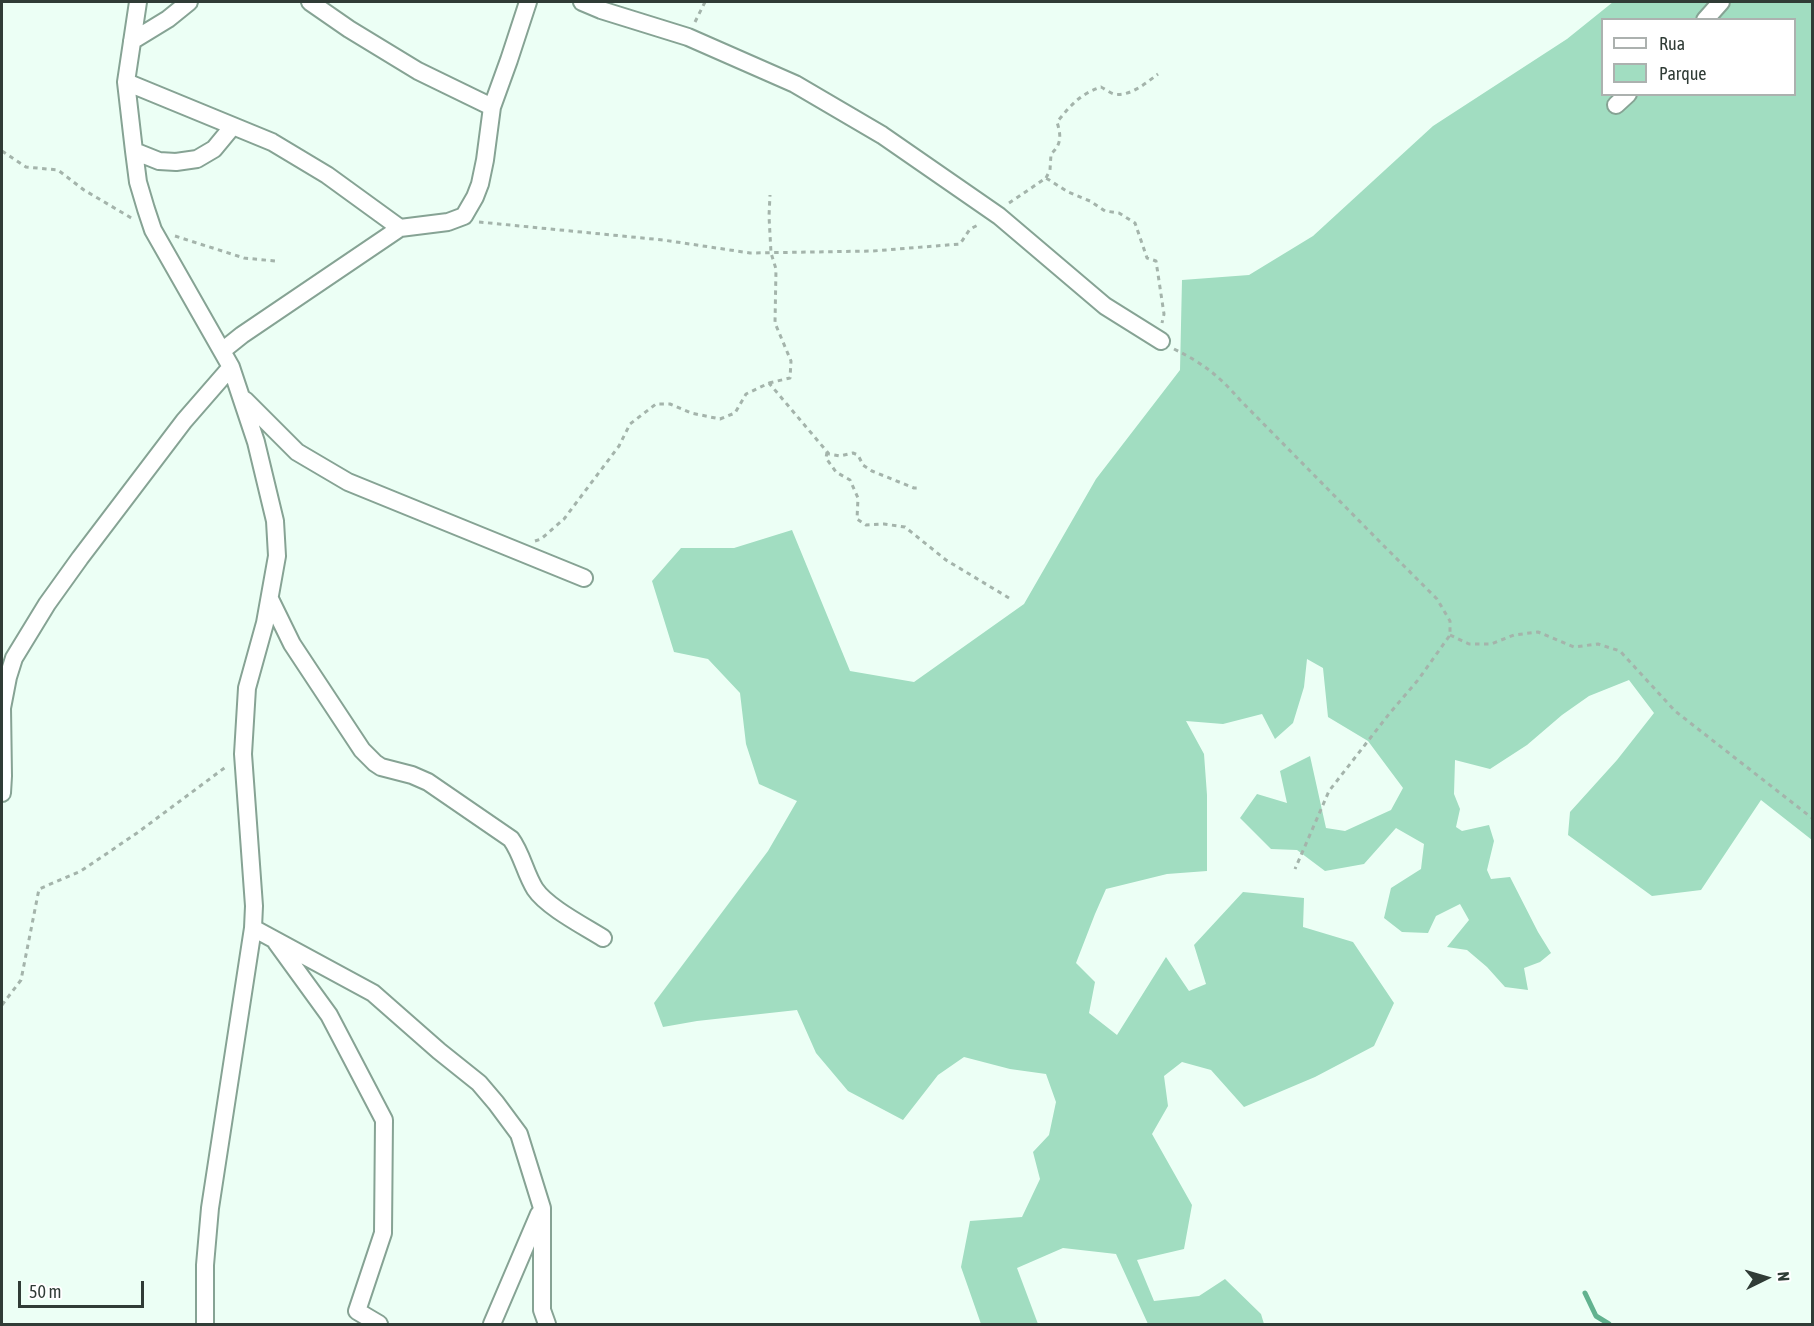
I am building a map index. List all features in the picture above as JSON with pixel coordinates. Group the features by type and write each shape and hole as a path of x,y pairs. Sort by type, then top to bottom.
{"street":[{"path":"138,2 126,82 138,182 153,230 231,367 243,398 267,483 275,521 277,556 270,599 247,688 243,754 254,906 253,928 210,1208 205,1265 205,1324"},
{"path":"132,40 168,19 189,2"},
{"path":"310,2 418,71 492,106"},
{"path":"222,351 400,228 448,222 464,216 480,184 492,106 528,2"},
{"path":"582,2 688,37 795,84 882,135 999,216 1105,306 1161,341"},
{"path":"1707,18 1721,2"},
{"path":"126,82 272,142 327,175 400,228"},
{"path":"134,151 159,161 176,162 197,159 214,149 233,126"},
{"path":"2,793 2,708 14,658 47,604 80,558 184,421 231,367"},
{"path":"243,398 297,452 348,482 584,578"},
{"path":"270,599 292,644 362,750 381,768 412,775 429,782 511,839 518,848 534,887 546,902 603,938"},
{"path":"253,928 373,993 479,1083 519,1134 542,1208 542,1310 546,1324"},
{"path":"273,939 329,1015 384,1120 383,1233 357,1311 379,1324"},
{"path":"492,1324 542,1208"}],"path":[{"path":"688,37 705,2"},
{"path":"464,216 476,221 663,240 750,253 873,251 960,244 970,229 999,216 1009,202 1046,178 1050,170 1051,154 1058,147 1060,133 1058,122 1070,106 1086,92 1101,87 1113,94 1127,93 1158,74"},
{"path":"2,151 26,167 58,170 84,190 153,230 244,258 275,261"},
{"path":"1046,178 1105,211 1119,213 1135,222 1147,258 1156,261 1164,314 1161,341 1219,376 1437,599 1450,621 1450,635 1418,680 1329,791 1295,868"},
{"path":"514,550 542,539 564,519 619,446 630,424 656,404 670,404 691,413 720,419 735,413 746,394 769,383 790,378 791,361 775,323 776,269 771,253 770,195"},
{"path":"769,383 827,452 840,456 853,453 858,455 863,465 872,471 914,488 921,488"},
{"path":"827,452 826,458 836,472 850,480 858,498 857,519 866,525 884,524 905,527 946,560 1008,598"},
{"path":"1450,635 1468,644 1491,644 1514,634 1538,632 1574,647 1598,644 1620,651 1675,711 1812,818"},
{"path":"2,1005 21,980 39,889 81,871 137,834 243,754"}],"green space":[{"path":"1613,2 1812,2 1812,840 1761,800 1701,890 1652,896 1568,835 1570,812 1617,760 1654,713 1629,680 1589,696 1562,715 1527,745 1490,769 1455,760 1454,794 1460,809 1456,827 1462,831 1489,825 1494,841 1487,870 1491,879 1510,877 1551,953 1540,962 1524,968 1528,990 1505,987 1467,950 1447,947 1469,920 1460,904 1436,916 1428,933 1402,932 1384,918 1391,888 1421,869 1424,844 1396,828 1364,864 1325,871 1297,850 1271,849 1240,818 1257,794 1287,803 1280,771 1310,756 1326,828 1345,831 1391,810 1403,788 1368,741 1328,717 1323,668 1307,659 1304,687 1293,723 1275,739 1262,714 1223,724 1186,721 1204,754 1207,795 1207,871 1167,874 1106,889 1076,963 1095,982 1089,1013 1117,1035 1166,957 1189,991 1206,984 1194,945 1243,892 1304,898 1303,927 1353,942 1394,1003 1374,1046 1315,1077 1244,1107 1211,1070 1182,1062 1164,1076 1168,1106 1152,1134 1192,1205 1184,1249 1137,1260 1154,1301 1199,1296 1225,1279 1261,1314 1264,1324 1148,1324 1116,1254 1063,1248 1017,1268 1038,1324 981,1324 961,1267 970,1221 1022,1217 1040,1179 1033,1152 1049,1135 1056,1102 1046,1074 1010,1069 964,1057 938,1075 903,1120 848,1091 816,1053 797,1010 663,1027 654,1003 768,851 797,801 759,784 746,744 740,693 708,659 674,652 652,581 681,548 734,548 792,530 850,671 914,682 1024,604 1096,479 1180,370 1182,280 1249,275 1313,236 1433,126 1567,39"}],"waterway":[{"path":"1585,1293 1596,1316 1609,1324"}]}
